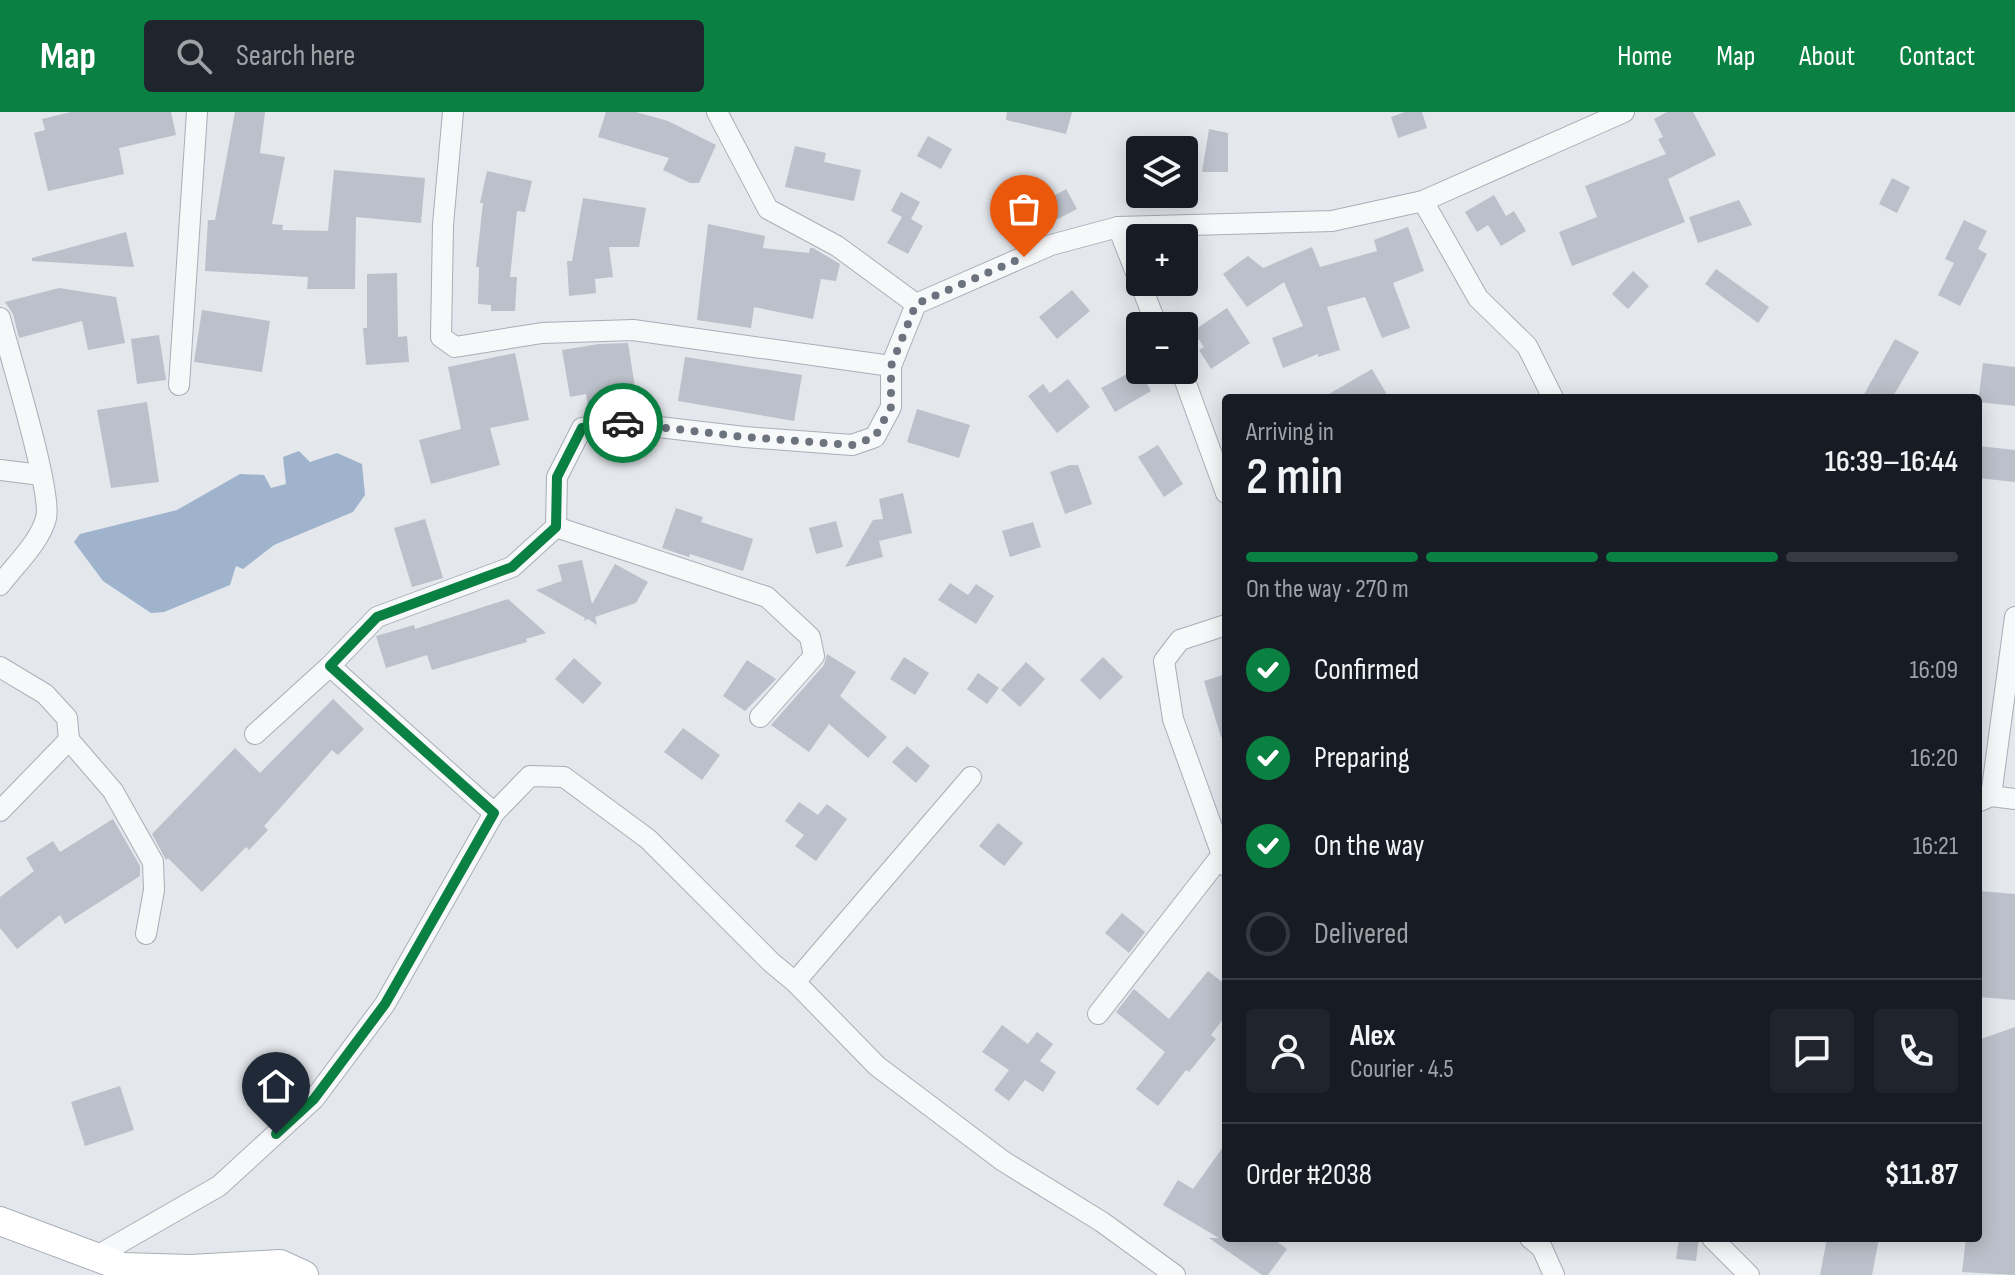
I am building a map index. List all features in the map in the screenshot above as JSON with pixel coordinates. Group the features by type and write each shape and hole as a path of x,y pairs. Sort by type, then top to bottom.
{"main road":[{"path":"0,1221 123,1267 191,1269 280,1264 304,1275"}],"street":[{"path":"179,385 197,112"},
{"path":"453,112 443,225 441,337 455,347 542,333 633,330 891,366"},
{"path":"717,112 768,209 837,246 916,304"},
{"path":"255,734 330,666 377,617 512,567 556,527 557,477 582,428 624,423 852,445 875,437 891,407 891,366 916,304 1051,245 1118,227 1332,221 1423,201 1624,112"},
{"path":"1423,201 1478,298 1527,346 1551,394"},
{"path":"1118,227 1151,312"},
{"path":"0,318 41,475 48,515 41,532 0,585"},
{"path":"1186,384 1222,482"},
{"path":"0,470 41,475"},
{"path":"556,527 767,597 810,637 814,656 760,717"},
{"path":"2015,617 1984,799 2015,799"},
{"path":"1222,626 1180,640 1164,661 1173,719 1222,855"},
{"path":"330,666 494,813"},
{"path":"0,667 45,694 67,718 69,740 113,791 153,862 154,890 146,934"},
{"path":"0,811 69,740"},
{"path":"95,1257 219,1186 314,1099 385,1004 494,813 530,776 564,777 648,839 889,1075 1003,1161 1102,1222 1175,1275"},
{"path":"795,982 971,777"},
{"path":"1098,1014 1222,863"},
{"path":"1535,1242 1542,1248 1554,1275"},
{"path":"1716,1242 1749,1275"}],"water":[{"path":"299,451 310,462 337,453 362,464 365,495 353,512 274,545 243,569 236,566 230,585 164,612 151,613 103,581 74,542 80,534 177,510 240,474 264,475 271,488 286,484 283,457"}],"building":[{"path":"71,112 171,112 176,135 119,148 124,174 48,191 34,133 45,130 42,119"},
{"path":"235,112 265,112 260,153 285,157 272,224 283,225 282,230 328,231 334,170 425,178 421,223 356,217 355,289 307,289 308,277 205,271 208,220 215,220"},
{"path":"606,112 636,112 668,121 716,145 699,183 690,183 663,170 669,158 598,137"},
{"path":"1007,112 1072,112 1066,134 1006,120"},
{"path":"1405,112 1422,112 1427,128 1398,138 1391,117"},
{"path":"1667,112 1693,112 1716,155 1668,179 1685,222 1572,266 1559,232 1597,217 1585,186 1666,154 1658,139 1663,137 1654,119"},
{"path":"1209,129 1228,133 1228,172 1202,172"},
{"path":"928,136 952,149 941,169 917,156"},
{"path":"795,146 826,153 824,162 861,170 854,201 785,187"},
{"path":"487,171 532,181 525,212 517,211 510,277 517,277 515,311 491,311 491,305 478,304 479,267 476,267 483,203 480,203"},
{"path":"1892,178 1910,187 1897,213 1879,204"},
{"path":"1066,189 1077,209 1050,223 1040,204"},
{"path":"901,192 920,202 911,219 923,226 908,254 887,243 902,217 891,211"},
{"path":"1494,195 1506,216 1514,211 1526,231 1501,246 1488,225 1477,232 1465,212"},
{"path":"583,198 646,208 639,247 609,247 613,277 595,279 596,293 569,296 567,261 572,261"},
{"path":"1739,200 1752,225 1698,243 1689,217"},
{"path":"1964,220 1987,231 1978,249 1987,254 1960,306 1938,295 1954,263 1945,259"},
{"path":"708,224 765,236 763,248 809,253 813,248 840,264 836,281 821,279 813,319 754,307 751,328 697,320"},
{"path":"1408,227 1424,271 1393,283 1410,328 1382,338 1365,297 1327,307 1340,350 1318,357 1318,354 1283,368 1272,338 1303,326 1284,282 1247,307 1223,274 1248,256 1263,268 1312,247 1320,267 1377,251 1374,240"},
{"path":"126,232 134,267 32,261 32,258"},
{"path":"1716,269 1769,307 1758,323 1705,284"},
{"path":"1633,271 1649,286 1628,309 1612,294"},
{"path":"397,273 398,337 407,336 409,362 366,365 363,328 367,328 367,274"},
{"path":"59,288 116,297 125,343 88,350 82,321 19,338 13,314 5,302"},
{"path":"1072,290 1090,311 1057,339 1039,317"},
{"path":"1227,308 1250,343 1211,369 1199,350 1204,347 1198,338 1198,328"},
{"path":"202,310 270,321 262,372 194,362"},
{"path":"159,335 166,380 137,384 131,339"},
{"path":"1895,339 1919,352 1894,394 1864,394"},
{"path":"628,343 637,400 588,409 586,394 570,397 562,350"},
{"path":"515,353 529,420 490,428 500,465 431,484 419,440 461,429 448,367"},
{"path":"685,357 802,375 794,421 678,401"},
{"path":"1983,363 2015,367 2015,406 1982,402 1982,394 1979,394"},
{"path":"1372,369 1387,394 1329,394"},
{"path":"1126,374 1126,384 1147,384 1151,391 1115,412 1101,388"},
{"path":"1068,379 1090,407 1057,433 1028,396 1043,384 1050,393"},
{"path":"147,402 159,482 111,488 97,410"},
{"path":"917,409 970,425 959,458 907,442"},
{"path":"1158,445 1183,484 1164,497 1138,457"},
{"path":"1982,446 2015,450 2015,482 1982,478"},
{"path":"1078,465 1092,504 1065,514 1050,472"},
{"path":"903,493 912,533 879,541 883,557 845,567 873,520 883,519 879,499"},
{"path":"676,508 703,517 701,522 753,539 743,571 662,548"},
{"path":"425,519 443,578 412,587 394,528"},
{"path":"836,521 843,547 816,554 809,528"},
{"path":"1033,522 1041,547 1010,557 1002,531"},
{"path":"582,560 592,604 615,564 648,582 636,603 595,617 597,625 588,619 584,621 585,618 536,590 562,581 558,565"},
{"path":"950,583 968,595 976,584 994,596 976,624 938,600"},
{"path":"508,599 546,633 526,639 527,642 432,670 427,655 386,668 376,636 414,625 415,629"},
{"path":"827,654 856,672 840,696 887,737 868,758 829,724 809,752 771,725 824,665"},
{"path":"904,657 929,673 915,695 890,679"},
{"path":"1103,657 1123,677 1100,700 1080,680"},
{"path":"574,658 602,683 583,704 555,679"},
{"path":"747,660 776,679 745,711 723,696"},
{"path":"1026,662 1045,679 1020,707 1001,690"},
{"path":"978,673 999,688 987,704 967,689"},
{"path":"1222,675 1222,737 1221,737 1204,681"},
{"path":"333,699 364,729 338,755 332,750 264,826 268,830 249,850 246,847 202,892 168,858 166,860 152,834 235,748 260,773"},
{"path":"683,728 720,755 702,780 664,752"},
{"path":"907,746 930,766 916,783 892,762"},
{"path":"799,802 818,815 827,804 847,819 816,861 795,846 804,835 785,821"},
{"path":"113,819 140,866 140,876 65,924 60,915 17,949 0,928 0,897 34,871 26,858 53,841 60,852"},
{"path":"998,823 1023,843 1004,866 979,846"},
{"path":"1982,891 2015,894 2015,1000 1982,997"},
{"path":"1122,913 1145,932 1129,953 1105,933"},
{"path":"1208,971 1222,982 1222,1020 1211,1035 1216,1039 1158,1106 1136,1089 1165,1052 1116,1012 1134,989 1169,1019"},
{"path":"1002,1025 1028,1044 1037,1032 1053,1044 1040,1061 1056,1072 1043,1092 1025,1080 1009,1101 994,1090 1009,1070 982,1052"},
{"path":"2015,1027 2015,1275 1962,1272 1966,1242 1982,1242 1982,1039"},
{"path":"120,1086 134,1130 85,1146 71,1102"},
{"path":"1222,1149 1222,1242 1277,1242 1287,1249 1268,1275 1262,1275 1209,1238 1219,1238 1163,1205 1178,1180 1193,1189"},
{"path":"1678,1242 1698,1242 1696,1261 1676,1259"},
{"path":"1826,1242 1878,1242 1872,1275 1820,1275"}],"way so far":[{"path":"623,423 852,445 875,437 891,407 891,366 916,304 1024,257"}],"route":[{"path":"276,1134 314,1099 385,1004 494,813 330,666 377,617 512,567 556,527 557,477 582,428 623,423"}]}
